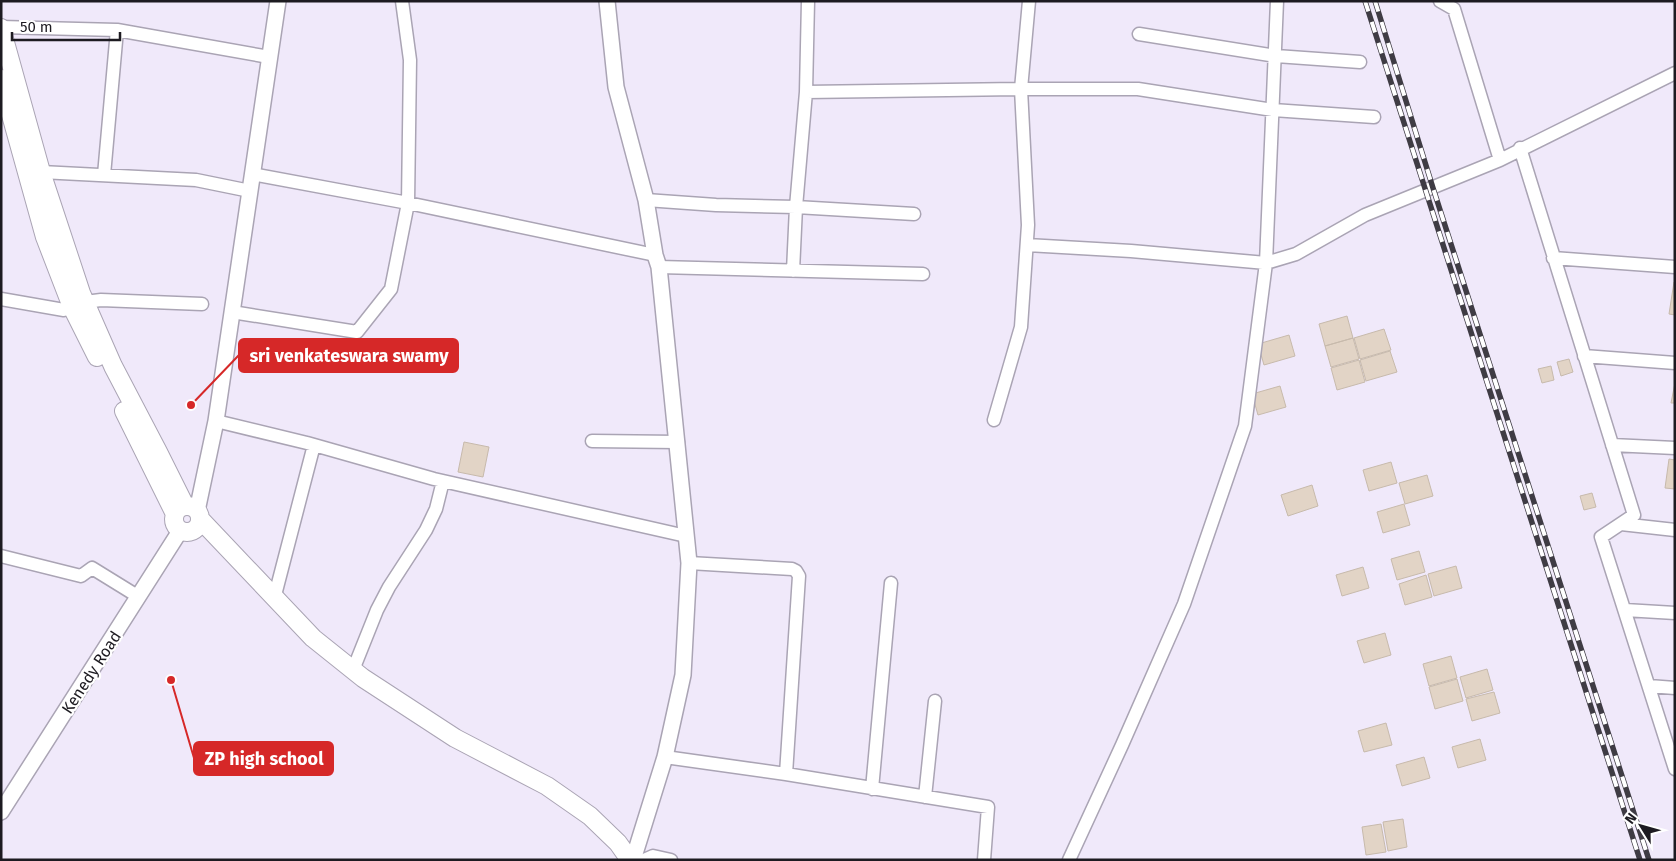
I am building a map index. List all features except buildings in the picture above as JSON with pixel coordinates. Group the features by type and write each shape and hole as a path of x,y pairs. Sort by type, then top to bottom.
{"main road":[{"path":"1,28 78,305"},
{"path":"1,79 45,237 78,305 198,526 192,531 180,531"},
{"path":"189,512 313,638 363,678 455,738 547,786 562,796 590,816 618,843 632,860"}],"street":[{"path":"189,512 216,421 278,1"},
{"path":"232,312 357,332 390,289 408,202 410,60 402,1"},
{"path":"607,1 616,87 646,200 657,261 678,442 689,562 683,675 665,757 632,860"},
{"path":"793,271 796,207 806,92 808,1"},
{"path":"994,420 1021,326 1028,225 1021,89 1029,1"},
{"path":"1069,860 1122,746 1184,604 1245,426 1266,263 1277,1"},
{"path":"1440,1 1454,9 1500,160"},
{"path":"1,28 117,30 269,57"},
{"path":"104,175 117,30"},
{"path":"1139,34 1276,56 1360,62"},
{"path":"1027,245 1131,251 1266,263 1296,254 1366,215 1500,160 1520,148 1675,73"},
{"path":"806,92 1138,88 1273,110 1374,117"},
{"path":"1520,148 1634,515 1602,537 1675,769"},
{"path":"41,172 196,180 250,190"},
{"path":"252,174 408,202 657,261 793,271 923,274"},
{"path":"646,200 914,214"},
{"path":"1553,258 1675,267"},
{"path":"1,299 64,310 101,300 202,304"},
{"path":"1584,356 1675,363"},
{"path":"216,421 314,445 443,481 686,536"},
{"path":"592,441 678,442"},
{"path":"274,599 314,445"},
{"path":"1612,445 1675,448"},
{"path":"353,670 376,610 436,509 443,481"},
{"path":"1621,524 1675,530"},
{"name":"Kenedy Road","path":"1,812 140,597 180,531"},
{"path":"1,556 81,576 92,568 140,597"},
{"path":"689,562 792,569 799,576 786,774"},
{"path":"872,788 891,583"},
{"path":"1625,610 1675,613"},
{"path":"1649,686 1675,688"},
{"path":"925,797 935,701"},
{"path":"665,757 786,774 988,807 984,860"},
{"path":"644,860 653,856 671,860"}],"railway":[{"path":"1365,1 1640,860"},
{"path":"1375,1 1433,188 1649,860"}],"place":[{"name":"sri venkateswara swamy","path":"191,405"},
{"name":"ZP high school","path":"171,680"}]}
